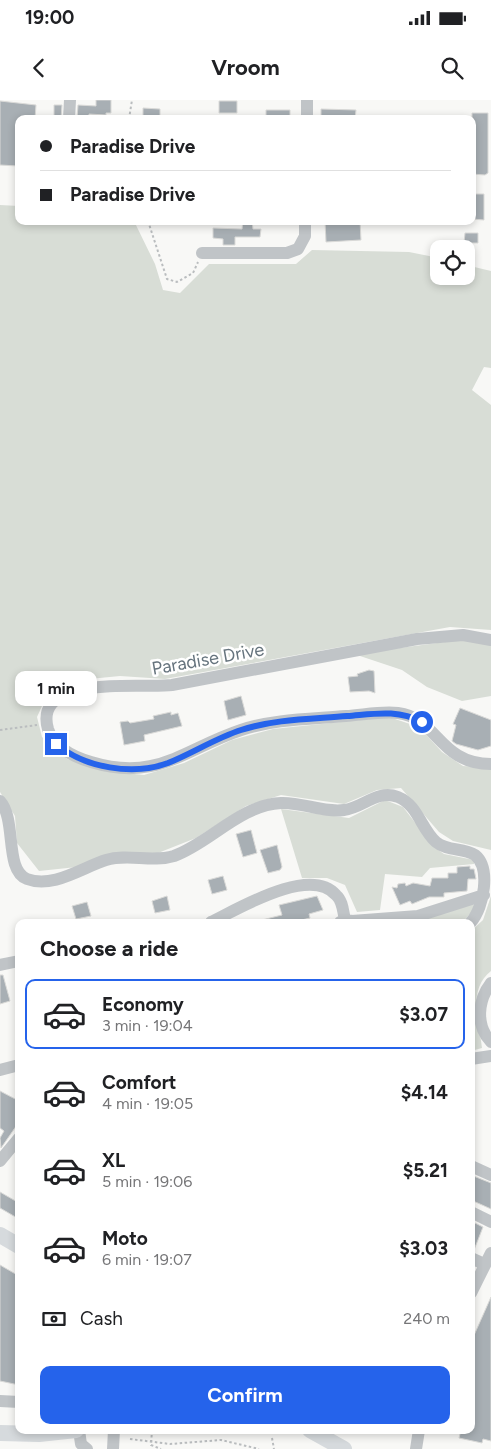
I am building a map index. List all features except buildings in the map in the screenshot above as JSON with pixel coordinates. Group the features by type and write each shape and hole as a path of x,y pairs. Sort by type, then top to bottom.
{"main road":[{"path":"0,1235 15,1244"},
{"path":"0,1432 15,1433"},
{"path":"317,1434 344,1449"}],"street":[{"path":"69,115 70,100"},
{"path":"307,100 307,115"},
{"path":"202,253 287,252 298,249 305,236 305,225"},
{"name":"Paradise Drive","path":"47,724 48,713 54,701 67,692 84,688 154,688 417,638 463,635 491,640"},
{"path":"47,724 56,744 79,759 117,768 153,768 243,729 277,723 377,713 399,713 422,722 452,754 482,764 491,764"},
{"path":"0,801 6,808 10,821 14,862 18,873 27,879 38,881 66,876 113,858 155,860 172,856 189,849 244,814 280,802 345,810 374,797 385,795 397,797 408,804 435,841 445,848 475,854 482,861 486,881 484,895 479,913 474,919"},
{"path":"217,919 272,892 289,886 324,888 336,894 342,903 343,919"},
{"path":"385,919 418,916 484,895"},
{"path":"0,965 15,962"},
{"path":"491,982 481,1001 479,1014 482,1027 491,1042"},
{"path":"475,1058 491,1056"},
{"path":"0,1070 15,1066"},
{"path":"0,1161 10,1143"},
{"path":"475,1168 491,1176"},
{"path":"475,1214 491,1222"},
{"path":"475,1258 488,1258 475,1285"},
{"path":"0,1401 15,1402"},
{"path":"78,1434 81,1444 87,1449"},
{"path":"113,1449 114,1434"},
{"path":"416,1449 418,1434"}],"path":[{"path":"130,115 132,100"},
{"path":"149,225 167,279 177,282 192,273 202,253"},
{"path":"0,730 47,724"},
{"path":"152,1434 151,1444 161,1449"},
{"path":"130,1438 170,1444 221,1440 259,1449"},
{"path":"272,1438 274,1449"}],"shaded area":[{"path":"0,205 15,206 15,225 136,225 155,264 163,290 180,293 209,264 296,264 312,250 409,252 430,256 430,285 475,285 475,267 491,271 491,368 484,367 472,390 491,405 491,630 450,627 165,679 120,676 69,681 46,697 37,717 42,737 67,759 105,771 144,775 184,763 232,740 273,729 389,717 419,727 442,752 463,766 491,768 491,850 453,841 439,832 401,788 377,790 344,804 281,795 246,806 196,838 158,853 77,867 39,871 17,843 15,816 0,792"},
{"path":"460,640 491,645 491,696 462,701 427,687 402,670 354,654"},
{"path":"385,800 403,807 434,847 444,854 474,860 474,864 430,868 422,877 385,874 380,910 357,912 345,885 327,878 302,878 281,809 349,818"},
{"path":"491,896 491,971 479,987 476,1007 482,1048 475,1050 475,927 483,920"},
{"path":"471,903 476,907 466,919 412,919"}],"route":[{"path":"56,744 79,759 98,764 117,768 153,768 243,729 277,723 377,713 399,713 422,722"}]}
